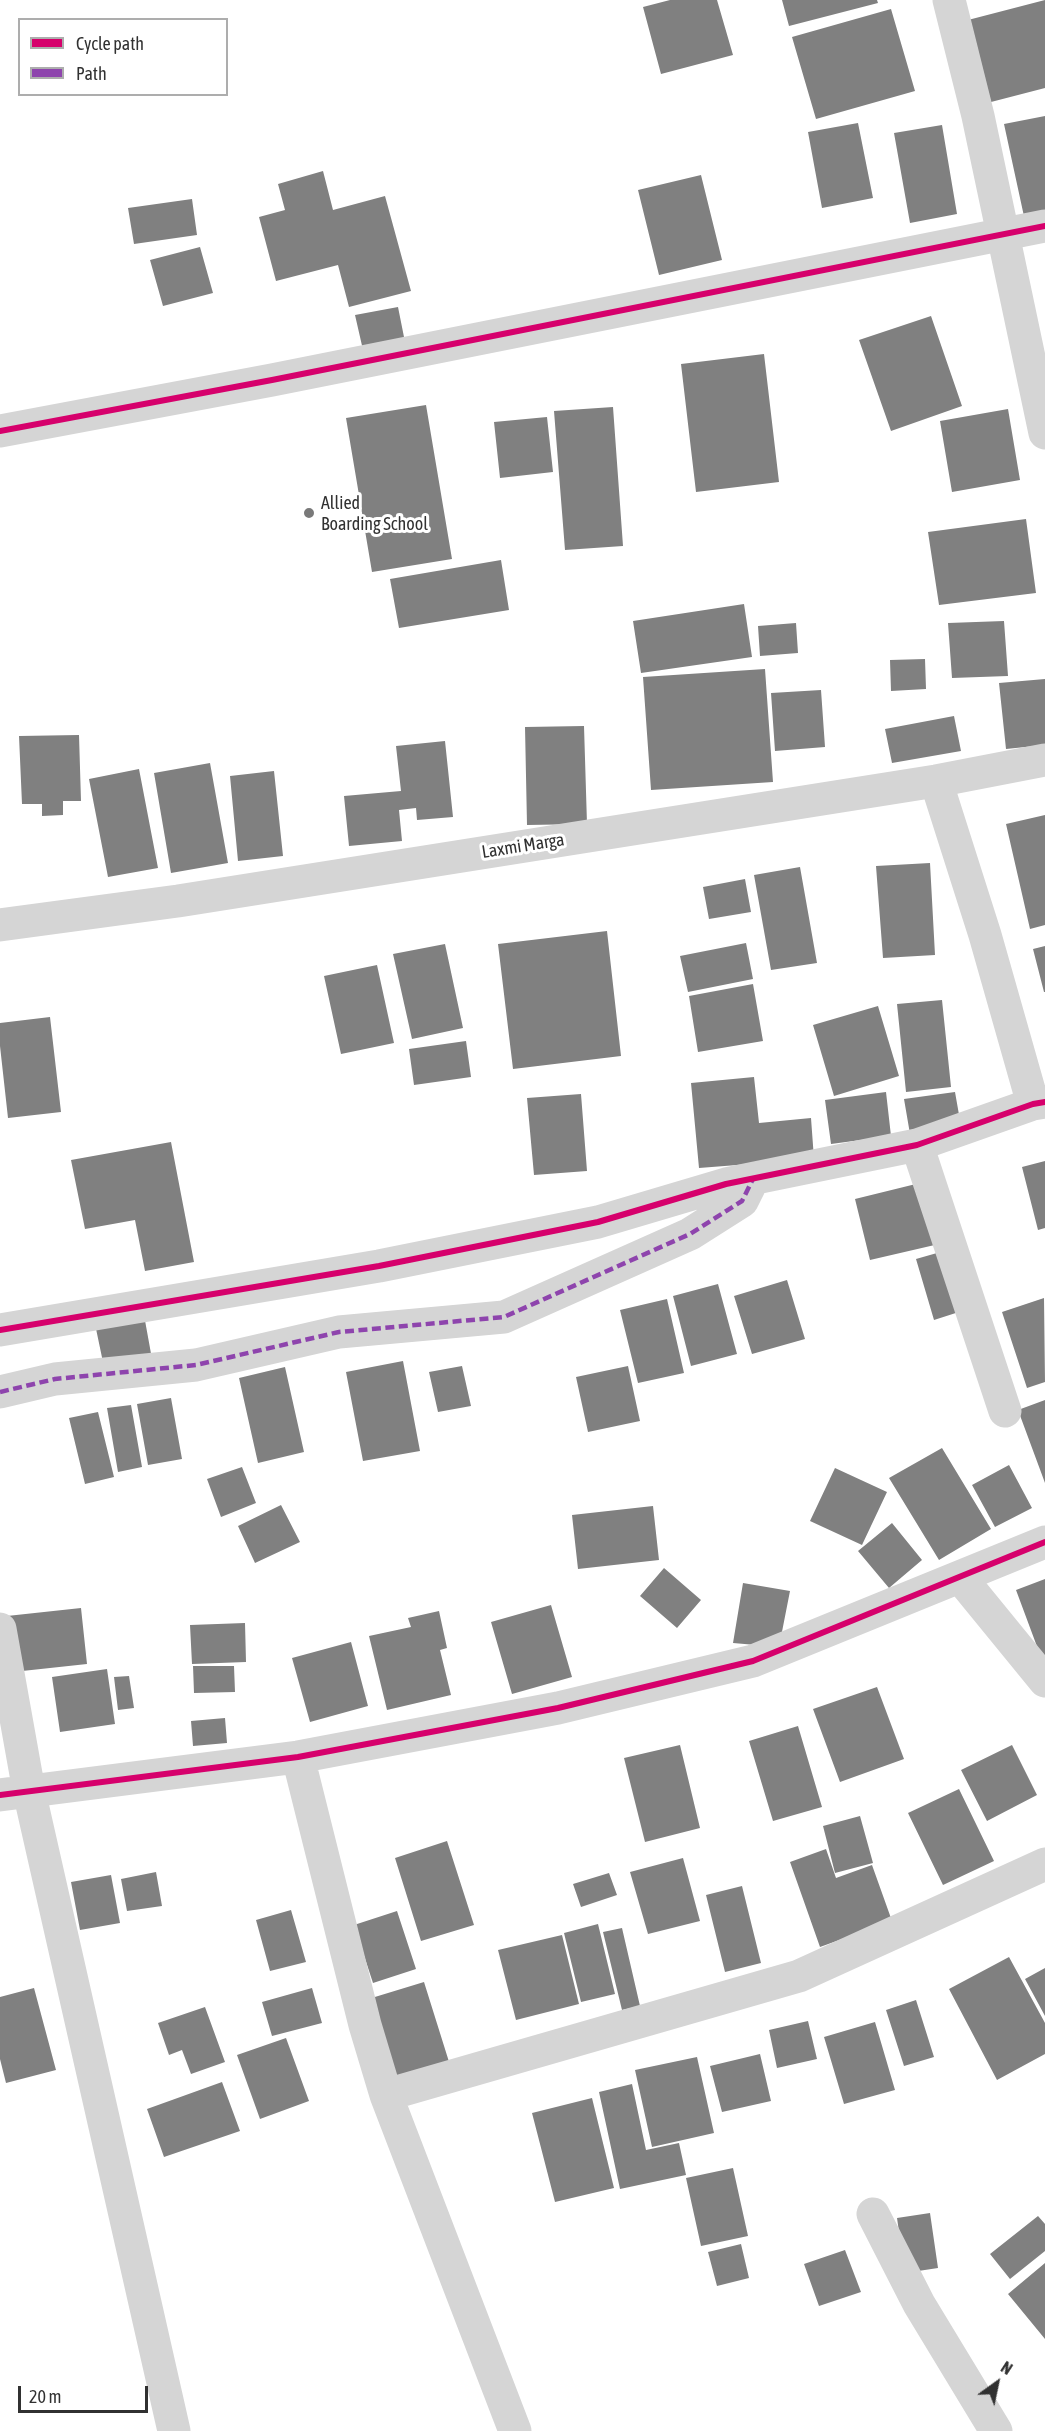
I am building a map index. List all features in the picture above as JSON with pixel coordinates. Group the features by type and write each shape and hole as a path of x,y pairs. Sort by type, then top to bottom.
{"street":[{"path":"950,0 964,54 1045,433"},
{"path":"0,431 284,378 1045,226"},
{"name":"Laxmi Marga","path":"0,925 178,901 936,781 1045,760"},
{"path":"0,1330 390,1264 598,1222 726,1184 917,1145 1039,1103 936,781"},
{"path":"917,1145 1005,1411"},
{"path":"0,1392 55,1379 196,1365 339,1332 504,1317 690,1234 742,1201 753,1179"},
{"path":"14,1793 298,1758 558,1708 753,1661 1045,1542"},
{"path":"960,1577 1045,1681"},
{"path":"0,1629 14,1793 174,2431"},
{"path":"298,1758 365,2025 386,2095 515,2431"},
{"path":"386,2095 799,1976 1045,1864"},
{"path":"873,2214 918,2304 996,2431"}],"building":[{"path":"670,0 717,0 733,55 661,74 643,7"},
{"path":"782,0 877,0 878,3 789,26"},
{"path":"1045,0 1045,88 991,102 968,20"},
{"path":"891,9 915,91 816,119 792,37"},
{"path":"1045,116 1045,216 1025,221 1004,124"},
{"path":"858,123 873,198 822,208 808,132"},
{"path":"942,125 957,214 910,223 894,133"},
{"path":"323,171 333,210 385,196 411,291 349,307 338,265 276,281 259,217 285,210 278,184"},
{"path":"701,175 722,260 659,275 638,190"},
{"path":"192,199 197,235 134,244 128,208"},
{"path":"200,247 213,293 163,306 150,260"},
{"path":"398,307 405,342 363,350 355,315"},
{"path":"931,316 962,406 891,431 859,340"},
{"path":"764,354 779,482 696,492 681,364"},
{"path":"426,405 452,559 372,572 346,418"},
{"path":"613,407 623,546 565,550 554,411"},
{"path":"1008,409 1020,480 952,492 940,421"},
{"path":"547,417 553,472 500,478 494,422"},
{"path":"1026,519 1036,593 939,605 928,532"},
{"path":"501,560 509,610 399,628 390,579"},
{"path":"744,604 752,657 641,673 633,621"},
{"path":"1004,621 1008,676 952,678 948,623"},
{"path":"796,623 798,653 760,656 758,626"},
{"path":"925,659 926,689 891,691 890,660"},
{"path":"765,669 773,782 651,790 643,677"},
{"path":"1045,679 1045,745 1006,749 999,683"},
{"path":"821,690 825,747 775,751 771,693"},
{"path":"954,716 961,751 892,763 885,729"},
{"path":"584,726 587,824 527,825 525,727"},
{"path":"79,735 81,801 63,801 63,815 42,816 42,804 22,804 19,736"},
{"path":"445,741 453,817 417,820 416,808 399,810 402,841 349,846 344,796 401,791 396,746"},
{"path":"210,763 228,863 171,873 154,773"},
{"path":"139,769 158,868 108,877 89,779"},
{"path":"274,771 283,856 238,861 230,776"},
{"path":"1045,815 1045,925 1030,929 1006,824"},
{"path":"930,863 935,955 883,958 876,866"},
{"path":"800,867 817,963 771,970 754,875"},
{"path":"745,879 751,912 709,919 703,887"},
{"path":"607,931 621,1056 513,1069 498,944"},
{"path":"746,943 753,979 688,992 680,956"},
{"path":"445,944 463,1028 412,1039 393,954"},
{"path":"1045,946 1045,992 1044,992 1033,949"},
{"path":"377,965 394,1043 341,1054 324,976"},
{"path":"753,984 763,1041 698,1052 689,996"},
{"path":"942,1000 951,1087 906,1092 897,1004"},
{"path":"878,1006 899,1076 834,1096 813,1025"},
{"path":"50,1017 61,1112 8,1118 0,1046 0,1023"},
{"path":"466,1041 471,1077 414,1085 409,1049"},
{"path":"754,1077 759,1123 811,1118 814,1159 699,1168 691,1083"},
{"path":"886,1092 891,1136 831,1144 825,1100"},
{"path":"955,1092 961,1126 910,1134 904,1099"},
{"path":"581,1094 587,1171 534,1175 527,1098"},
{"path":"171,1142 194,1262 145,1271 135,1220 85,1229 71,1160"},
{"path":"1045,1161 1045,1228 1038,1230 1022,1167"},
{"path":"924,1182 939,1244 870,1260 855,1199"},
{"path":"944,1251 962,1311 934,1320 916,1259"},
{"path":"787,1280 805,1339 752,1354 734,1296"},
{"path":"718,1284 737,1354 691,1366 673,1296"},
{"path":"1044,1298 1045,1382 1027,1388 1002,1312"},
{"path":"667,1299 684,1373 638,1383 620,1310"},
{"path":"144,1315 152,1359 104,1367 95,1324"},
{"path":"403,1361 420,1451 363,1461 346,1372"},
{"path":"462,1366 471,1406 438,1412 429,1372"},
{"path":"628,1366 640,1421 588,1432 576,1377"},
{"path":"285,1367 304,1452 258,1463 239,1378"},
{"path":"171,1398 182,1459 148,1465 137,1404"},
{"path":"1045,1400 1045,1483 1018,1410"},
{"path":"131,1405 142,1467 118,1472 107,1408"},
{"path":"98,1412 114,1477 85,1484 69,1418"},
{"path":"942,1448 991,1529 939,1560 889,1478"},
{"path":"1009,1465 1032,1508 995,1527 972,1485"},
{"path":"242,1467 256,1503 221,1517 207,1479"},
{"path":"835,1468 887,1492 862,1545 810,1521"},
{"path":"281,1505 300,1542 255,1563 238,1526"},
{"path":"653,1506 659,1560 578,1569 572,1515"},
{"path":"892,1523 922,1560 889,1588 858,1551"},
{"path":"664,1568 701,1600 677,1628 640,1596"},
{"path":"1045,1579 1045,1668 1016,1590"},
{"path":"743,1583 790,1591 779,1647 733,1643"},
{"path":"551,1605 572,1677 512,1694 491,1622"},
{"path":"81,1608 87,1664 13,1672 7,1616"},
{"path":"439,1611 447,1648 440,1650 451,1695 387,1710 369,1636 411,1627 408,1618"},
{"path":"245,1623 246,1662 192,1664 190,1625"},
{"path":"351,1642 368,1706 310,1722 292,1658"},
{"path":"193,1666 234,1666 235,1692 194,1693"},
{"path":"107,1669 115,1724 60,1732 52,1677"},
{"path":"129,1676 134,1708 118,1710 114,1677"},
{"path":"877,1687 904,1759 840,1782 813,1709"},
{"path":"225,1718 227,1743 193,1746 191,1721"},
{"path":"798,1726 822,1807 773,1821 749,1741"},
{"path":"680,1745 700,1828 645,1842 624,1758"},
{"path":"1012,1745 1037,1795 987,1821 961,1770"},
{"path":"959,1789 994,1861 943,1885 908,1813"},
{"path":"860,1816 873,1863 835,1873 823,1826"},
{"path":"447,1841 474,1925 421,1941 395,1858"},
{"path":"826,1849 836,1878 872,1865 892,1921 820,1947 790,1862"},
{"path":"683,1858 700,1921 648,1934 630,1872"},
{"path":"156,1872 162,1906 127,1911 121,1879"},
{"path":"609,1873 617,1895 581,1907 573,1884"},
{"path":"111,1875 120,1923 80,1930 71,1882"},
{"path":"742,1886 761,1963 725,1972 706,1895"},
{"path":"291,1910 306,1962 270,1971 256,1920"},
{"path":"397,1911 416,1969 373,1983 354,1925"},
{"path":"598,1924 615,1994 581,2002 564,1933"},
{"path":"622,1928 640,2006 622,2010 603,1932"},
{"path":"562,1935 579,2004 516,2020 498,1950"},
{"path":"1009,1957 1045,2023 1045,2054 997,2080 949,1989"},
{"path":"1045,1968 1045,2016 1025,1979"},
{"path":"424,1982 450,2065 391,2083 365,2000"},
{"path":"34,1988 56,2070 6,2083 0,2059 0,1997"},
{"path":"312,1988 322,2023 272,2036 262,2002"},
{"path":"916,2000 934,2057 904,2066 886,2010"},
{"path":"205,2007 225,2062 191,2074 182,2050 169,2055 158,2023"},
{"path":"808,2021 817,2059 777,2068 769,2030"},
{"path":"875,2022 895,2090 844,2104 824,2037"},
{"path":"286,2038 309,2101 260,2119 237,2055"},
{"path":"760,2054 771,2101 722,2112 710,2066"},
{"path":"697,2057 714,2133 652,2147 635,2070"},
{"path":"222,2082 240,2131 164,2157 147,2109"},
{"path":"632,2084 646,2150 679,2143 686,2175 620,2189 599,2092"},
{"path":"592,2098 614,2188 555,2202 532,2113"},
{"path":"733,2168 748,2236 701,2246 686,2178"},
{"path":"930,2213 938,2268 905,2273 897,2218"},
{"path":"1038,2216 1045,2224 1045,2251 1010,2279 990,2254"},
{"path":"741,2244 749,2278 717,2286 708,2252"},
{"path":"845,2250 861,2292 819,2306 804,2264"},
{"path":"1045,2263 1045,2339 1008,2294"}],"marked path":[{"path":"0,1392 55,1379 196,1365 339,1332 504,1317 690,1234 742,1201 753,1179"}],"cycle path":[{"path":"0,431 272,380 1045,226"},
{"path":"0,1330 379,1266 598,1222 726,1184 917,1145 1033,1104 1045,1102"},
{"path":"0,1795 298,1757 558,1708 753,1661 1045,1542"}],"place":[{"name":"Allied Boarding School","path":"309,513"}]}
